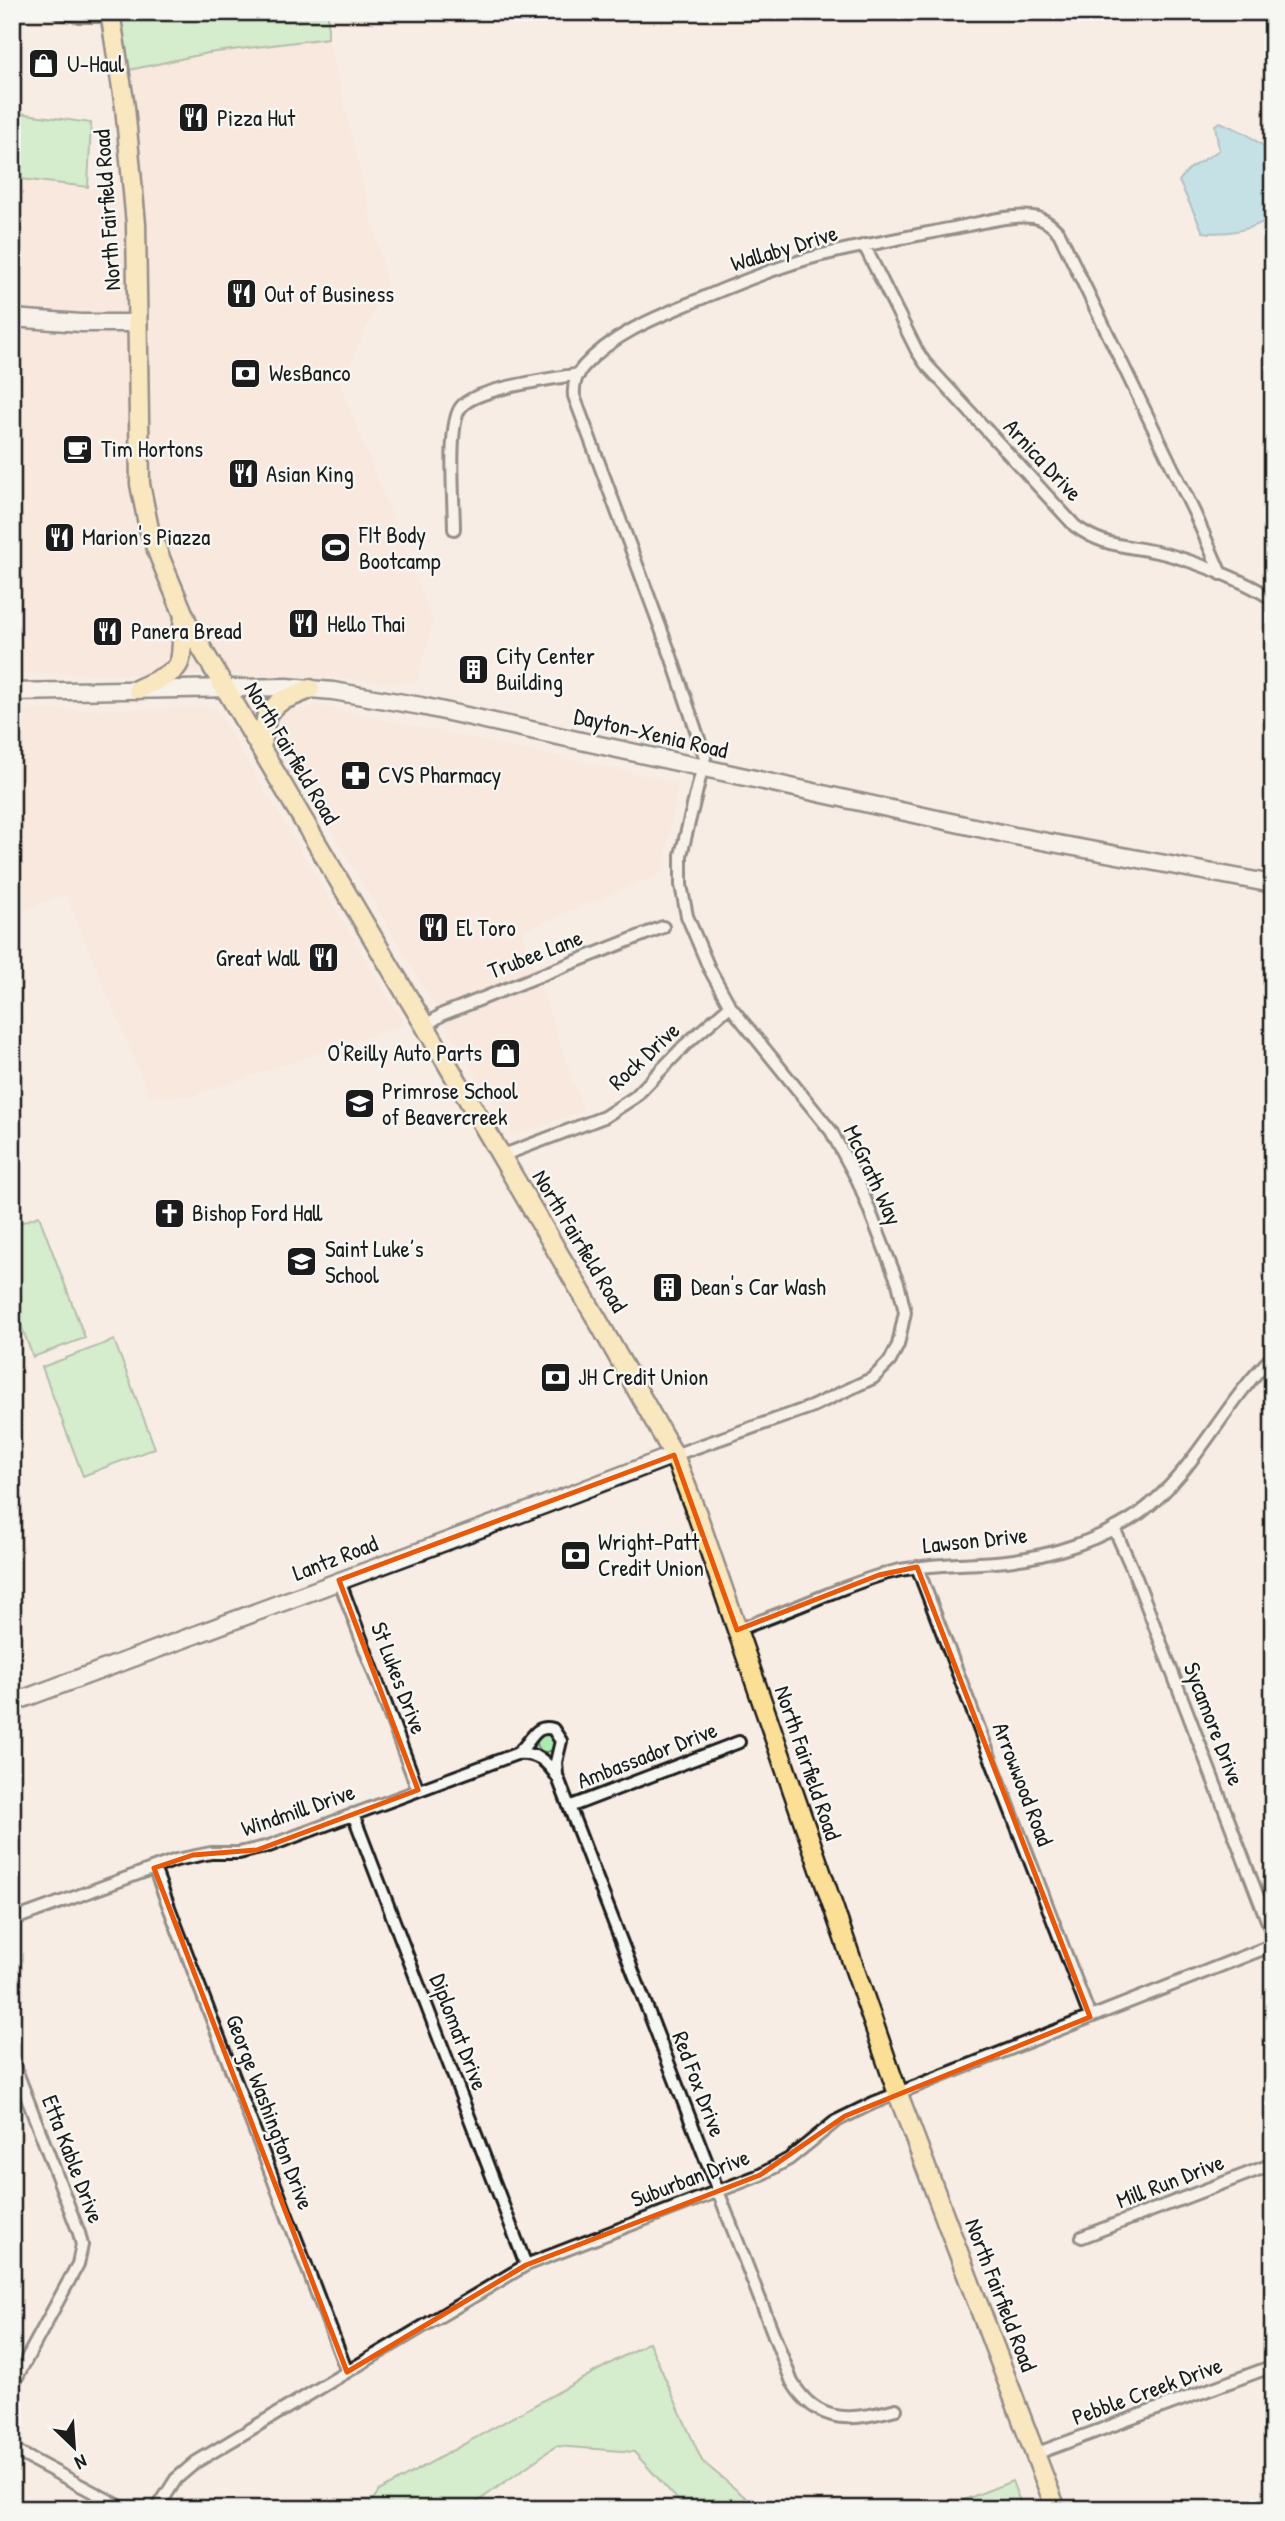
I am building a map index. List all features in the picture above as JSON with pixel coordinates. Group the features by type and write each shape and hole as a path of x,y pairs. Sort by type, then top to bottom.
{"main road":[{"name":"North Fairfield Road","path":"111,14 125,107 136,224 140,484 149,529 184,616 674,1455 898,2094 1056,2509"},
{"path":"12,318 81,323 138,323"},
{"path":"138,689 176,671 181,662 184,616"},
{"path":"261,748 267,713 281,701 310,689"},
{"name":"Dayton-Xenia Road","path":"12,692 310,689 421,706 1015,836 1273,884"},
{"name":"Lantz Road","path":"12,1703 544,1506 674,1455"}],"street":[{"path":"58,12 77,16 111,14"},
{"name":"Wallaby Drive","path":"579,374 584,366 613,342 660,315 779,268 864,245 1014,218 1033,217 1054,226 1059,233 1195,514 1221,575"},
{"name":"Arnica Drive","path":"864,245 925,363 1075,526 1101,542 1166,554 1256,589 1273,600"},
{"path":"454,529 453,425 461,406 471,398 487,392 579,374"},
{"path":"579,374 573,387 574,396 686,701 705,757 702,768"},
{"name":"McGrath Way","path":"674,1455 811,1407 873,1378 894,1353 905,1312 898,1283 858,1181 831,1131 730,1006 709,968 687,916 681,886 681,855 702,768"},
{"name":"Trubee Lane","path":"425,1026 443,1014 663,927"},
{"name":"Rock Drive","path":"501,1156 604,1117 635,1097 685,1045 730,1006"},
{"name":"Lawson Drive","path":"737,1630 879,1575 917,1567 1026,1558 1079,1543 1114,1528 1142,1511 1170,1486 1199,1452 1247,1384 1273,1356"},
{"name":"Sycamore Drive","path":"1114,1528 1135,1576 1273,1936"},
{"name":"Arrowwood Road","path":"917,1567 1090,2017"},
{"name":"St Lukes Drive","path":"339,1580 418,1790"},
{"path":"516,1754 526,1746 537,1730 545,1727 553,1729 561,1741 556,1762 558,1778"},
{"name":"Ambassador Drive","path":"569,1807 739,1742"},
{"path":"516,1754 539,1756 550,1765 569,1807"},
{"name":"Windmill Drive","path":"12,1920 193,1856 257,1850 516,1754"},
{"name":"Red Fox Drive","path":"569,1807 795,2389 813,2406 838,2417 860,2418 897,2409"},
{"name":"Diplomat Drive","path":"354,1814 526,2265"},
{"name":"George Washington Drive","path":"154,1868 347,2372"},
{"name":"Suburban Drive","path":"157,2509 176,2479 189,2467 526,2265 779,2165 836,2121 873,2103 1273,1945"},
{"name":"Etta Kable Drive","path":"12,2059 82,2245 78,2264 12,2386"},
{"name":"Mill Run Drive","path":"1082,2236 1273,2164"},
{"name":"Pebble Creek Drive","path":"1035,2454 1273,2366"},
{"path":"12,2448 125,2509"}],"highlighted area":[{"path":"674,1455 737,1630 879,1575 917,1567 1090,2017 845,2116 760,2175 526,2265 347,2372 154,1868 193,1855 257,1850 418,1790 339,1580"}],"shaded area":[{"path":"328,38 387,283 340,385 433,622 416,683 278,675 12,673 12,178 132,193 120,72 208,53"},
{"path":"320,706 678,783 662,873 521,931 583,1111 512,1136 273,732 275,713"},
{"path":"215,708 404,1024 191,1096 150,1096 66,894 12,914 12,711"}],"green space":[{"path":"110,12 328,12 328,38 208,53 120,72"},
{"path":"12,112 91,123 88,187 12,178"},
{"path":"39,1216 85,1338 33,1357 12,1301 12,1226"},
{"path":"114,1340 155,1448 83,1476 42,1367"},
{"path":"542,1734 550,1734 555,1743 553,1750 542,1752 537,1747 537,1739"},
{"path":"649,2342 702,2461 763,2509 686,2509 634,2452 556,2446 467,2509 366,2509 379,2491"},
{"path":"1012,2481 1023,2509 941,2509"}],"water":[{"path":"1220,122 1245,133 1273,153 1273,216 1240,230 1203,232 1179,181 1193,166 1219,150 1215,125"}],"place":[{"name":"U-Haul","path":"44,64"},
{"name":"Pizza Hut","path":"194,118"},
{"name":"Out of Business","path":"241,294"},
{"name":"WesBanco","path":"246,373"},
{"name":"Tim Hortons","path":"78,449"},
{"name":"Asian King","path":"243,474"},
{"name":"Marion's Piazza","path":"59,537"},
{"name":"FIt Body Bootcamp","path":"336,548"},
{"name":"Hello Thai","path":"304,624"},
{"name":"Panera Bread","path":"108,631"},
{"name":"City Center Building","path":"473,669"},
{"name":"CVS Pharmacy","path":"355,775"},
{"name":"El Toro","path":"433,928"},
{"name":"Great Wall","path":"323,958"},
{"name":"O'Reilly Auto Parts","path":"505,1053"},
{"name":"Primrose School of Beavercreek","path":"359,1104"},
{"name":"Bishop Ford Hall","path":"169,1213"},
{"name":"Saint Luke’s School","path":"302,1262"},
{"name":"Dean's Car Wash","path":"668,1287"},
{"name":"JH Credit Union","path":"555,1377"},
{"name":"Wright-Patt Credit Union","path":"575,1555"}]}
